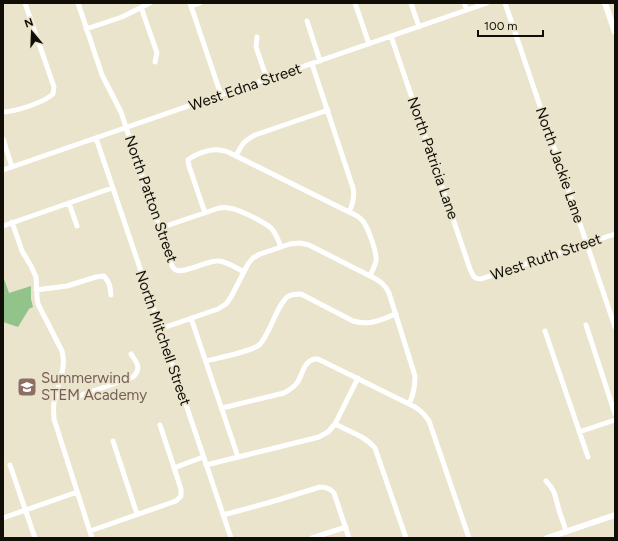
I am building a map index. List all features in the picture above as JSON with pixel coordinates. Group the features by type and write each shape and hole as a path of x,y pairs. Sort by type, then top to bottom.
{"main road":[{"path":"605,3 615,32"},
{"path":"547,538 615,515"}],"street":[{"path":"3,112 12,111 47,99 53,94 54,87 25,3"},
{"name":"North Patton Street","path":"78,3 102,75 121,112 172,266 176,270 182,271 208,262 218,261 227,263 244,272"},
{"path":"86,29 122,17 150,3"},
{"path":"200,3 190,5 221,95"},
{"path":"356,3 369,44"},
{"path":"410,3 419,27"},
{"path":"464,3 467,10"},
{"name":"West Edna Street","path":"3,170 487,3"},
{"name":"North Jackie Lane","path":"505,3 615,327"},
{"path":"141,7 156,53 155,62"},
{"path":"307,21 320,61"},
{"name":"North Patricia Lane","path":"391,36 470,269 476,279"},
{"path":"256,37 256,47 267,79"},
{"path":"312,64 353,188 353,204 349,212"},
{"path":"236,156 246,140 255,135 328,110"},
{"name":"North Mitchell Street","path":"96,138 231,538"},
{"path":"3,139 12,167"},
{"path":"205,213 188,160 193,156 210,151 218,150 228,152 357,216 363,221 367,228 375,252 376,263 370,276"},
{"path":"3,226 112,188"},
{"path":"69,203 77,226"},
{"path":"160,228 219,208 227,207 235,209 272,228 281,247"},
{"path":"12,222 22,251 34,272 37,283 36,290 38,304 62,351 64,358 64,364 53,406 54,419 92,538"},
{"name":"West Ruth Street","path":"476,279 481,279 615,234"},
{"path":"160,329 218,309 226,304 232,297 248,264 253,258 260,254 290,244 300,243 309,245 379,280 387,289 415,376 413,395 409,404"},
{"path":"36,290 67,286 104,276 110,285 111,295"},
{"path":"206,361 250,350 258,346 265,337 282,302 287,296 295,294 301,294 353,321 360,323 373,322 396,314"},
{"path":"191,318 238,457"},
{"path":"586,325 615,414"},
{"path":"545,331 588,457"},
{"path":"56,395 69,397 79,396 133,377 139,368 131,354"},
{"path":"222,408 284,392 292,388 298,382 306,364 312,359 318,358 417,408 429,421 469,538"},
{"path":"206,465 319,437 328,432 335,424 358,378"},
{"path":"579,432 615,420"},
{"path":"335,424 366,440 375,448 406,538"},
{"path":"90,531 176,501 181,496 181,489 160,425"},
{"path":"113,441 137,514"},
{"path":"174,468 203,457"},
{"path":"10,465 35,538"},
{"path":"546,481 552,487 556,496 566,531"},
{"path":"223,515 320,487 326,487 331,489 334,493 350,538"},
{"path":"3,518 77,492"},
{"path":"312,538 346,527"}],"green space":[{"path":"3,276 9,293 31,286 31,299 33,307 29,309 18,327 3,322"}],"place":[{"name":"Summerwind STEM Academy","path":"27,387"}]}
